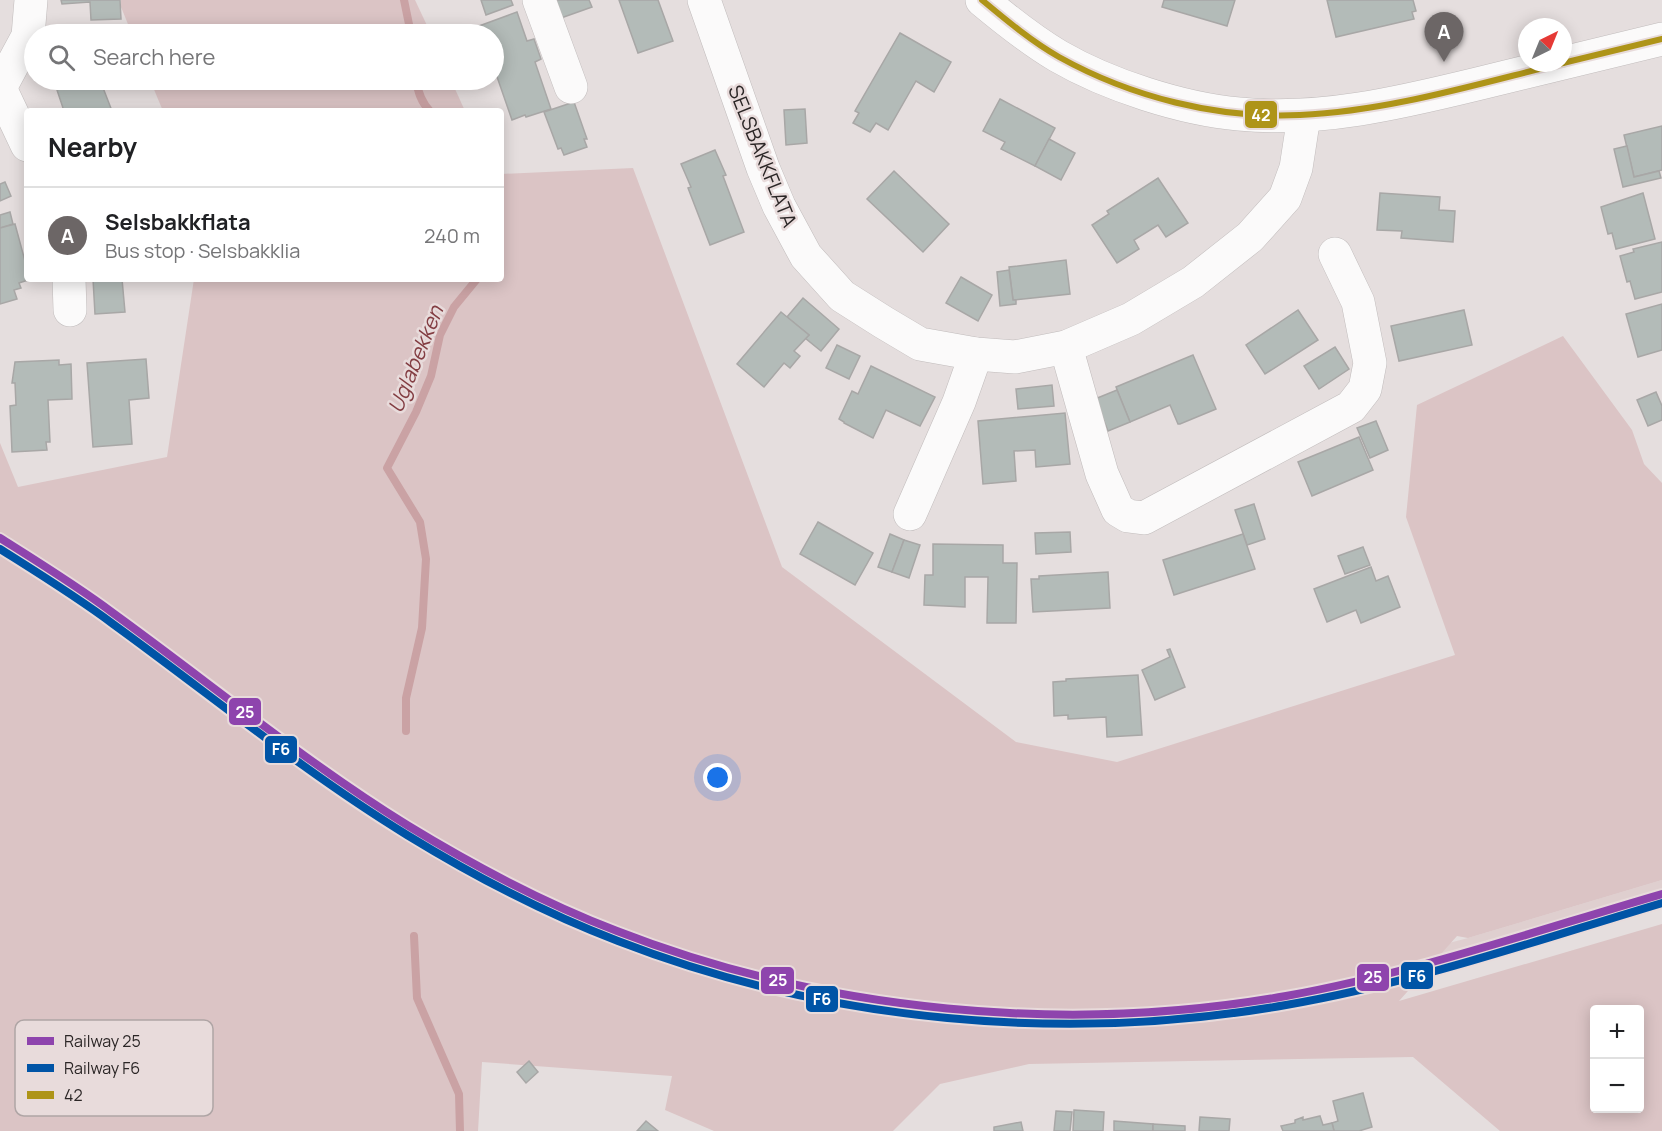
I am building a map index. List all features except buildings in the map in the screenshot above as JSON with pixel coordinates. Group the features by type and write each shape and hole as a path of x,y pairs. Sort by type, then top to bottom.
{"street":[{"path":"29,24 31,0"},
{"path":"539,0 571,87"},
{"name":"SELSBAKKFLATA","path":"704,0 763,168 779,206 806,256 842,296 920,344 976,354 1015,357 1066,347 1131,319 1193,282 1250,237 1285,198 1296,168 1304,116"},
{"path":"982,0 1021,32 1059,57 1102,78 1177,103 1239,114 1304,116 1366,108 1435,94 1662,39"},
{"path":"24,43 0,88 24,139"},
{"path":"1066,347 1102,474 1118,510 1128,516 1144,518 1351,407 1365,389 1370,363 1358,302 1335,254"},
{"path":"910,514 959,402 976,354"}],"shaded area":[{"path":"121,0 415,0 426,24 128,24 121,7"},
{"path":"154,90 456,90 464,108 162,108"},
{"path":"633,168 782,567 1016,742 1117,762 1455,655 1406,517 1417,405 1563,336 1632,430 1644,464 1662,483 1662,880 1468,938 1457,936 1399,1001 1662,924 1662,1131 1500,1131 1413,1057 1029,1064 940,1084 893,1131 714,1131 665,1110 672,1076 482,1062 478,1131 0,1131 0,443 18,487 167,457 194,282 504,282 504,174"},
{"path":"1662,880 1662,908 1363,993 1359,967 1468,938"}],"waterway":[{"name":"Uglabekken","path":"404,0 409,24"},
{"name":"Uglabekken","path":"418,90 427,108"},
{"name":"Uglabekken","path":"406,731 406,698 422,628 426,559 420,522 387,468 416,412 431,376 440,335 454,307 475,282"},
{"name":"Uglabekken","path":"414,936 417,998 459,1094 460,1131"}],"rail line":[{"name":"25","path":"0,538 99,603 331,775 458,855 536,896 617,931 696,959 778,981 862,997 947,1008 1033,1014 1118,1014 1203,1008 1286,996 1381,975 1476,950 1662,894"},
{"name":"F6","path":"0,549 99,614 331,785 458,865 536,906 618,941 698,969 779,991 863,1007 948,1018 1033,1023 1118,1023 1202,1017 1286,1005 1381,985 1476,960 1662,903"}],"transit line":[{"name":"42","path":"982,0 1039,44 1087,71 1145,94 1206,109 1269,115 1333,112 1400,102 1526,72"},
{"name":"42","path":"1572,61 1662,39"}],"place":[{"name":"Selsbakkflata","path":"1444,62"}]}
